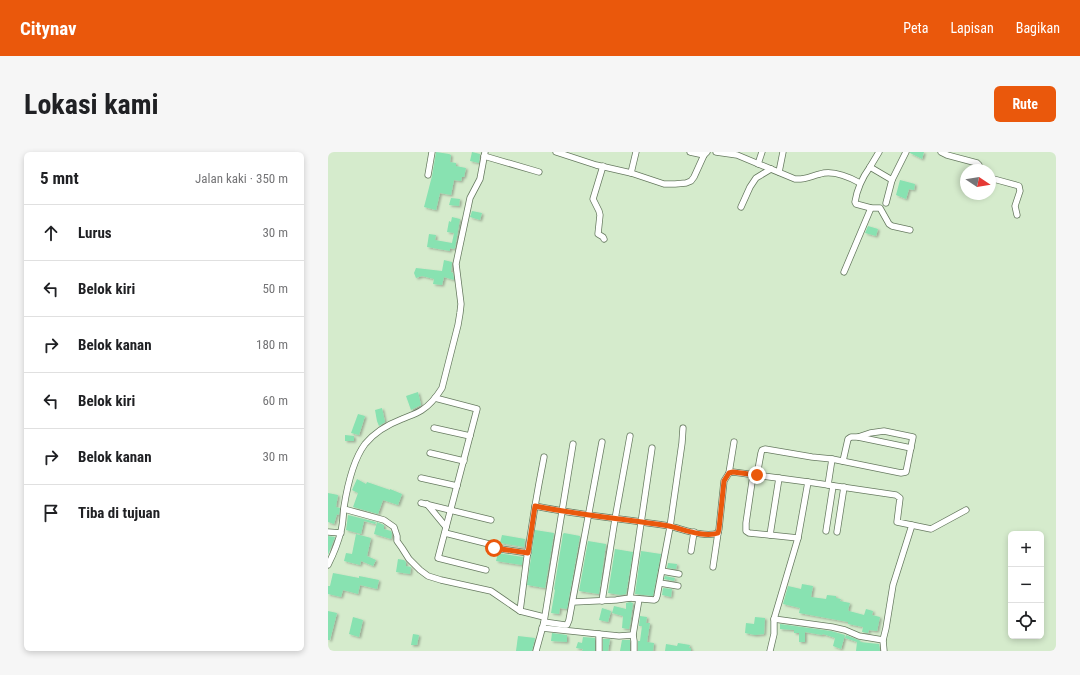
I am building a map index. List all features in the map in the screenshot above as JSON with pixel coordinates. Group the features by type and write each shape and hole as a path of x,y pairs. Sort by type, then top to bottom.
{"street":[{"path":"428,175 432,152"},
{"path":"556,152 664,184 686,183 691,181 705,154 690,152"},
{"path":"631,173 636,152"},
{"path":"716,152 736,155 795,179 803,180 820,174 832,173 848,177 860,183"},
{"path":"758,164 762,152"},
{"path":"779,172 783,152"},
{"path":"878,152 863,176 855,202 856,204 871,208 880,208 889,224 910,230"},
{"path":"886,203 892,180 906,152"},
{"path":"941,152 978,164"},
{"path":"328,565 341,533 348,481 365,445 384,428 423,410 435,398 442,388 458,325 461,304 456,264 470,198 480,179 484,154 539,172"},
{"path":"603,166 593,199 600,215 598,234 604,239"},
{"path":"870,167 892,180"},
{"path":"741,207 756,178 771,169"},
{"path":"996,180 1019,186 1020,191 1015,206 1017,215"},
{"path":"844,272 871,208"},
{"path":"435,398 477,409 438,558 486,570"},
{"path":"434,428 470,436"},
{"path":"573,602 630,598 656,600 670,527 683,428"},
{"path":"881,442 884,431"},
{"path":"798,538 749,533 746,529 755,475 762,450 765,449 832,459 901,473 904,473 907,470 914,437 884,431 858,437"},
{"path":"602,601 630,436"},
{"path":"842,461 848,439 851,437 858,437 911,448"},
{"path":"344,509 384,520 394,527 397,541 409,559 428,576 492,591 520,611 567,625 573,602 602,442"},
{"path":"713,567 724,481 729,473 734,442"},
{"path":"536,651 544,619 573,444"},
{"path":"630,598 652,448"},
{"path":"430,453 464,461"},
{"path":"520,611 535,506 544,457"},
{"path":"826,531 832,459"},
{"path":"729,473 733,472 779,478 896,495 900,498 897,522 931,529 966,510"},
{"path":"421,478 457,486"},
{"path":"770,535 779,478"},
{"path":"770,651 774,634 774,619 798,538 808,482"},
{"path":"837,532 844,488"},
{"path":"489,544 445,530 424,503 491,520"},
{"path":"535,506 694,532 718,533"},
{"path":"884,651 883,640 893,585 912,525"},
{"path":"328,532 341,533"},
{"path":"691,551 694,532"},
{"path":"494,548 528,553"},
{"path":"662,571 679,574"},
{"path":"660,583 678,586"},
{"path":"634,651 633,635 639,598"},
{"path":"774,619 832,627 845,630 859,636 883,640"},
{"path":"542,628 619,636 633,635"},
{"path":"599,634 599,651"}],"building":[{"path":"436,152 451,155 450,162 456,163 456,166 466,168 464,177 462,177 461,181 454,180 451,195 440,193 436,210 424,207 432,176"},
{"path":"472,152 480,154 479,163 470,161"},
{"path":"910,152 924,152 922,159"},
{"path":"900,180 915,184 914,190 909,189 906,199 896,195"},
{"path":"451,198 460,199 459,206 449,205"},
{"path":"472,211 482,213 480,220 470,217"},
{"path":"452,217 460,219 455,248 450,248 450,251 427,247 429,234 436,235 435,240 452,243 454,233 447,232 449,221 451,222"},
{"path":"868,226 878,229 876,236 865,233"},
{"path":"444,260 452,262 451,272 453,273 454,280 444,277 442,285 433,284 434,279 422,276 416,278 414,273 416,268 442,271"},
{"path":"418,392 421,405 411,410 406,396"},
{"path":"382,408 385,422 379,426 375,410"},
{"path":"358,414 365,416 359,435 351,433"},
{"path":"345,435 354,436 354,441 345,441"},
{"path":"357,479 366,484 367,482 402,494 398,505 383,500 378,514 353,507 358,493 352,490"},
{"path":"328,493 338,495 336,507 340,508 339,515 337,514 334,524 328,522"},
{"path":"348,515 376,522 375,524 364,521 361,534 346,530"},
{"path":"377,522 384,525 384,529 391,531 391,539 374,534"},
{"path":"535,530 554,533 545,588 527,585"},
{"path":"564,533 580,536 567,609 560,608 559,614 551,613"},
{"path":"356,534 371,538 367,556 376,560 373,566 361,561 360,565 344,561 346,553 352,554"},
{"path":"502,535 525,539 524,547 500,543"},
{"path":"328,536 335,537 328,555"},
{"path":"588,541 606,544 599,594 579,591"},
{"path":"615,549 633,552 626,594 621,595 608,593"},
{"path":"641,551 661,554 653,596 635,594"},
{"path":"498,553 523,557 522,565 496,561"},
{"path":"398,559 404,560 406,562 406,566 411,567 410,574 396,572"},
{"path":"668,563 677,564 676,569 667,568"},
{"path":"333,573 379,580 377,589 360,585 358,594 343,590 341,597 328,594 328,586 330,586"},
{"path":"665,576 675,578 674,581 664,579"},
{"path":"802,584 813,586 811,597 826,599 827,595 836,596 836,598 841,599 840,601 850,603 849,611 864,615 866,609 873,611 872,615 880,617 877,631 869,630 868,633 862,632 863,627 848,624 848,622 799,613 800,608 783,604 788,586 801,589"},
{"path":"663,588 672,589 671,597 662,595"},
{"path":"626,603 633,603 629,629 622,628 623,616 612,613 614,606 626,609"},
{"path":"602,608 611,611 608,622 599,620"},
{"path":"328,611 337,613 330,640 328,640"},
{"path":"640,616 647,617 646,623 650,623 647,642 654,643 653,651 638,651 638,641 640,641 642,626 639,626"},
{"path":"353,617 363,620 359,637 349,634"},
{"path":"755,617 765,618 764,634 755,635 745,633 746,623 754,624"},
{"path":"780,624 831,631 845,635 841,649 833,646 835,638 823,634 805,632 805,642 799,642 799,633 794,633 794,630 780,629"},
{"path":"552,633 567,635 567,642 551,641"},
{"path":"413,634 419,635 417,645 411,645"},
{"path":"846,635 861,641 860,642 879,644 880,651 856,651 857,642 845,638"},
{"path":"518,636 535,638 532,651 516,651"},
{"path":"583,637 595,638 595,651 582,651 583,649 576,648 578,642 582,643"},
{"path":"603,639 610,639 608,651 603,651"},
{"path":"622,640 630,640 630,651 620,651"},
{"path":"678,643 690,645 689,648 691,648 691,651 665,651 666,644 677,646"}],"route":[{"path":"494,548 528,553 535,506 701,533 718,533 724,481 729,473 733,472 757,475"}]}
